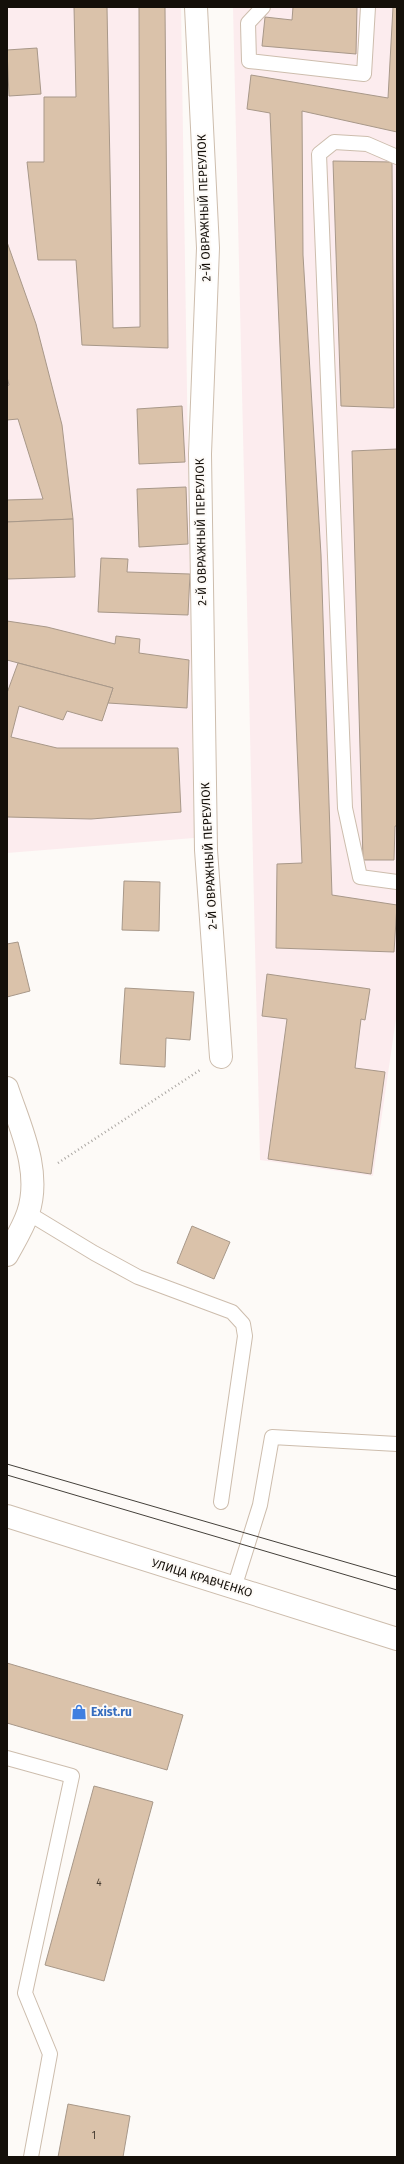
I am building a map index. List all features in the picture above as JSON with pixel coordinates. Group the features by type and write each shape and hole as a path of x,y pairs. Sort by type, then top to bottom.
{"street":[{"name":"2-Й ОВРАЖНЫЙ ПЕРЕУЛОК","path":"196,7 208,248 200,454 206,850 221,1057"},
{"path":"7,1088 31,1160 32,1178 28,1213 7,1255"},
{"name":"УЛИЦА КРАВЧЕНКО","path":"7,1516 397,1639"}],"lane":[{"path":"263,7 248,23 248,61 364,74 368,7"},
{"path":"397,157 367,144 334,142 319,154 346,808 360,877 397,882"},
{"path":"28,1213 94,1253 138,1277 232,1312 243,1324 245,1336 221,1502"},
{"path":"234,1588 260,1505 272,1437 397,1444"},
{"path":"7,1758 72,1776 25,1993 50,2054 31,2157"}],"path":[{"path":"32,1178 75,1153 143,1106 221,1057"}],"shaded area":[{"path":"7,7 181,7 194,838 7,853"},
{"path":"233,7 397,7 397,1012 373,1176 260,1160"}],"building":[{"path":"74,7 107,7 113,328 140,327 139,7 165,7 168,348 82,345 76,260 38,260 27,162 44,162 44,97 76,97"},
{"path":"293,7 357,7 356,54 262,46 265,17 292,20"},
{"path":"393,7 397,7 397,132 302,111 303,255 321,555 332,895 397,905 394,952 276,948 277,864 302,863 270,113 247,109 251,75 388,98"},
{"path":"37,48 41,94 9,96 7,50"},
{"path":"333,161 392,162 394,408 341,406"},
{"path":"7,242 36,324 62,425 73,519 7,522 7,500 43,499 18,419 7,420 7,386 9,385 7,377"},
{"path":"182,406 185,462 139,464 137,409"},
{"path":"397,449 397,826 395,826 394,860 363,860 352,451"},
{"path":"186,487 188,544 139,547 137,489"},
{"path":"73,519 75,577 7,579 7,522"},
{"path":"101,558 128,559 127,572 190,574 188,615 98,612"},
{"path":"7,621 47,627 115,644 116,636 140,639 139,653 189,660 187,708 108,703 113,688 7,660"},
{"path":"18,663 113,688 102,721 67,711 63,720 19,706 11,737 57,748 178,748 181,812 91,819 7,817 7,693"},
{"path":"124,881 160,882 159,931 122,930"},
{"path":"18,942 30,991 7,997 7,944"},
{"path":"267,974 370,989 365,1020 361,1019 355,1068 385,1072 371,1174 268,1159 287,1019 262,1016"},
{"path":"125,988 194,992 190,1040 166,1038 165,1067 120,1064"},
{"path":"192,1226 230,1242 214,1279 177,1263"},
{"path":"7,1663 183,1715 167,1770 7,1723"},
{"path":"94,1786 153,1802 104,1981 45,1965"},
{"path":"68,2104 130,2116 123,2157 58,2157"}],"tram line":[{"path":"7,1464 397,1577"},
{"path":"7,1475 397,1590"}],"place":[{"name":"Exist.ru","path":"79,1712"}]}
